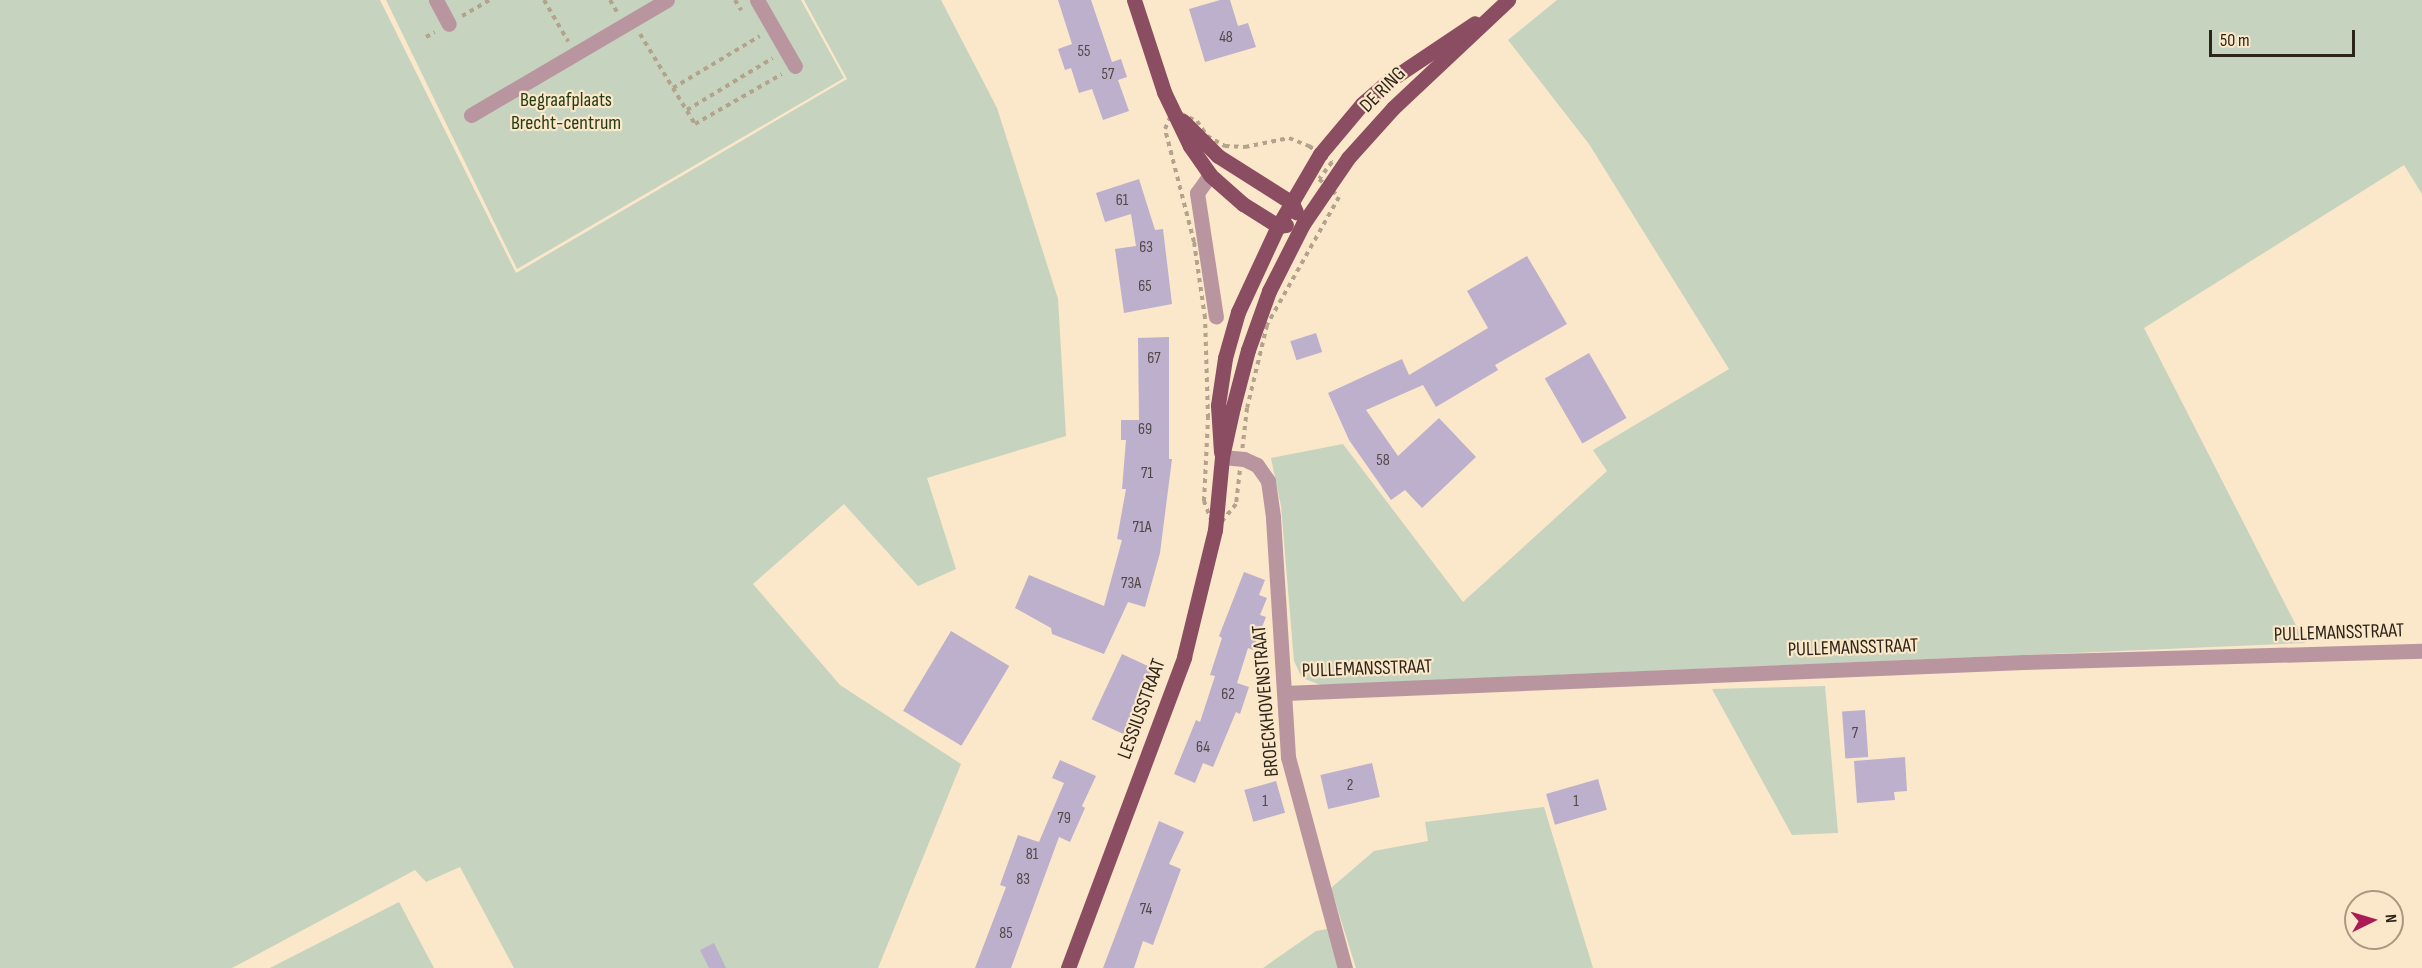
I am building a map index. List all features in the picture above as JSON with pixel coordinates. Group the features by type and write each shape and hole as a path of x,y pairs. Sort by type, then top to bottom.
{"main road":[{"path":"1134,0 1173,110 1210,175 1243,204 1278,226 1303,224 1292,203 1233,168 1173,110"},
{"name":"DE RING","path":"1303,224 1328,185 1378,123 1508,0"},
{"name":"DE RING","path":"1278,226 1320,153 1342,126 1376,92 1424,55 1493,13"},
{"name":"LESSIUSSTRAAT","path":"1068,968 1184,657 1215,530 1222,457 1254,331 1303,224"},
{"name":"LESSIUSSTRAAT","path":"1222,457 1218,405 1225,358 1238,312 1278,226"}],"street":[{"path":"436,0 449,24"},
{"path":"471,115 667,0"},
{"path":"757,0 795,66"},
{"path":"1210,175 1197,194 1216,317"},
{"name":"BROECKHOVENSTRAAT","path":"1222,457 1244,459 1257,465 1268,481 1288,757 1345,968"},
{"name":"PULLEMANSSTRAAT","path":"1285,693 2023,662 2422,651"}],"path":[{"path":"544,0 576,54"},
{"path":"632,21 695,124 795,66"},
{"path":"673,88 773,27"},
{"path":"687,110 786,50"},
{"path":"1173,110 1197,121 1207,136 1225,146 1245,147 1290,138 1309,146"},
{"path":"1207,354 1216,317"}],"green space":[{"path":"0,0 380,0 516,273 847,79 804,0 941,0 997,108 1058,299 1066,436 927,478 956,569 918,586 844,504 753,584 840,685 961,764 878,968 514,968 460,867 426,882 415,870 232,968 0,968"},
{"name":"Begraafplaats Brecht-centrum","path":"386,0 801,0 844,78 517,269"},
{"path":"1557,0 2422,0 2422,194 2404,165 2144,328 2305,643 1321,685 1302,678 1294,661 1281,506 1271,458 1343,444 1463,602 1607,471 1593,450 1729,369 1589,144 1508,40"},
{"path":"1825,686 1838,833 1792,835 1712,689"},
{"path":"1544,807 1593,968 1356,968 1331,888 1374,851 1428,841 1425,822"},
{"path":"399,902 434,968 270,968"},
{"path":"1327,929 1338,968 1263,968 1316,931"}],"building":[{"path":"1058,0 1091,0 1112,62 1121,59 1127,77 1118,80 1129,111 1103,120 1092,89 1079,93 1071,68 1065,70 1058,49 1072,44"},
{"path":"1220,0 1230,0 1238,26 1248,23 1256,47 1205,62 1189,9"},
{"path":"1139,179 1155,230 1163,229 1172,304 1124,313 1115,249 1136,246 1131,214 1105,222 1096,193"},
{"path":"1527,256 1567,324 1495,365 1498,370 1436,407 1423,385 1366,410 1398,456 1439,418 1476,457 1422,508 1405,490 1391,500 1349,440 1328,393 1402,359 1409,375 1488,328 1467,291"},
{"path":"1316,333 1322,352 1297,360 1290,341"},
{"path":"1169,337 1169,459 1172,459 1160,553 1145,607 1128,602 1104,654 1052,634 1051,628 1015,608 1029,575 1104,606 1122,540 1117,539 1126,489 1122,489 1126,440 1121,440 1121,420 1139,420 1138,338"},
{"path":"1589,353 1626,418 1582,443 1545,378"},
{"path":"1244,572 1265,580 1259,595 1267,598 1260,615 1266,617 1253,650 1248,648 1237,683 1249,687 1240,714 1236,712 1213,767 1203,763 1195,783 1174,774 1196,720 1200,722 1215,676 1210,675 1222,638 1219,636"},
{"path":"951,631 1009,666 961,746 903,711"},
{"path":"1122,654 1156,670 1126,735 1092,719"},
{"path":"1865,710 1868,757 1845,758 1842,712"},
{"path":"1905,757 1907,791 1894,792 1895,800 1857,803 1854,761"},
{"path":"1060,760 1096,776 1082,806 1085,808 1070,842 1059,837 1011,968 975,968 1006,887 1000,885 1018,835 1039,842 1064,783 1052,778"},
{"path":"1372,763 1380,797 1328,809 1320,775"},
{"path":"1598,779 1607,810 1555,825 1546,794"},
{"path":"1276,781 1285,813 1253,822 1244,790"},
{"path":"1159,821 1184,832 1169,864 1181,869 1153,945 1143,941 1134,968 1103,968"},
{"path":"714,943 726,968 709,968 700,950"}]}
